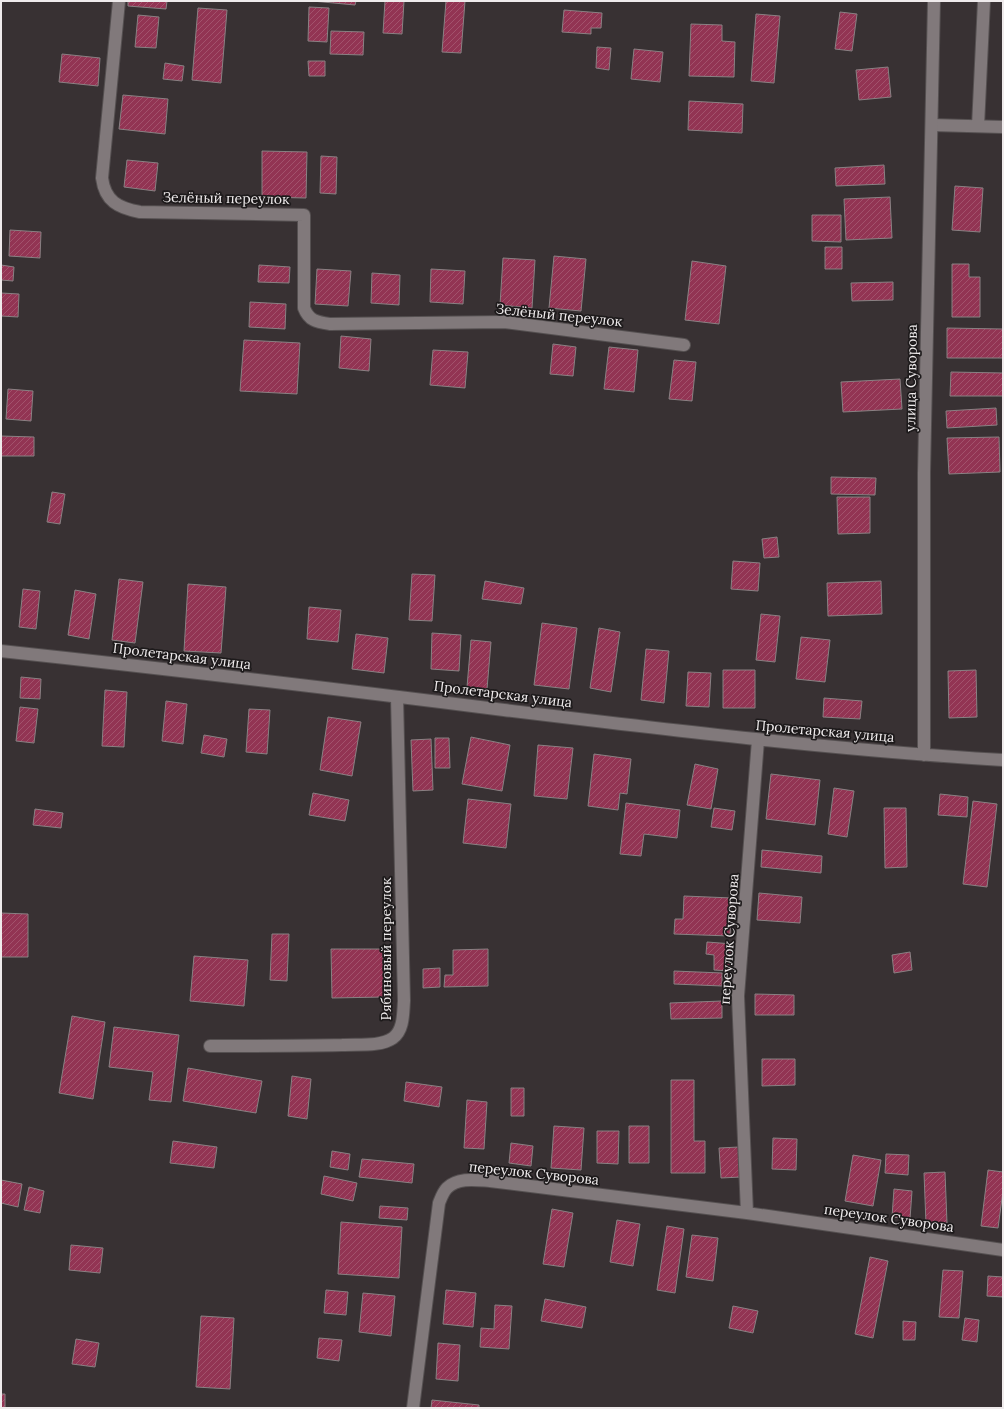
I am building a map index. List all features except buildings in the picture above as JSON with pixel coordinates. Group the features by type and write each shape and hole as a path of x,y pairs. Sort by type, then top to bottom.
{"street":[{"name":"Зелёный переулок","path":"119,1 102,178 106,192 114,203 128,210 140,212 304,215 304,308 310,319 317,322 330,324 504,322 684,345"},
{"name":"улица Суворова","path":"924,755 924,473 934,1"},
{"path":"978,126 984,1"},
{"path":"932,125 1003,128"},
{"name":"Пролетарская улица","path":"1,651 758,740 924,755 1003,760"},
{"name":"Рябиновый переулок","path":"210,1046 314,1046 373,1044 387,1041 395,1037 401,1027 404,1001 397,697"},
{"name":"переулок Суворова","path":"747,1212 738,996 758,740"},
{"name":"переулок Суворова","path":"413,1408 439,1203 446,1189 456,1183 466,1180 490,1181 747,1212 1003,1250"}]}
